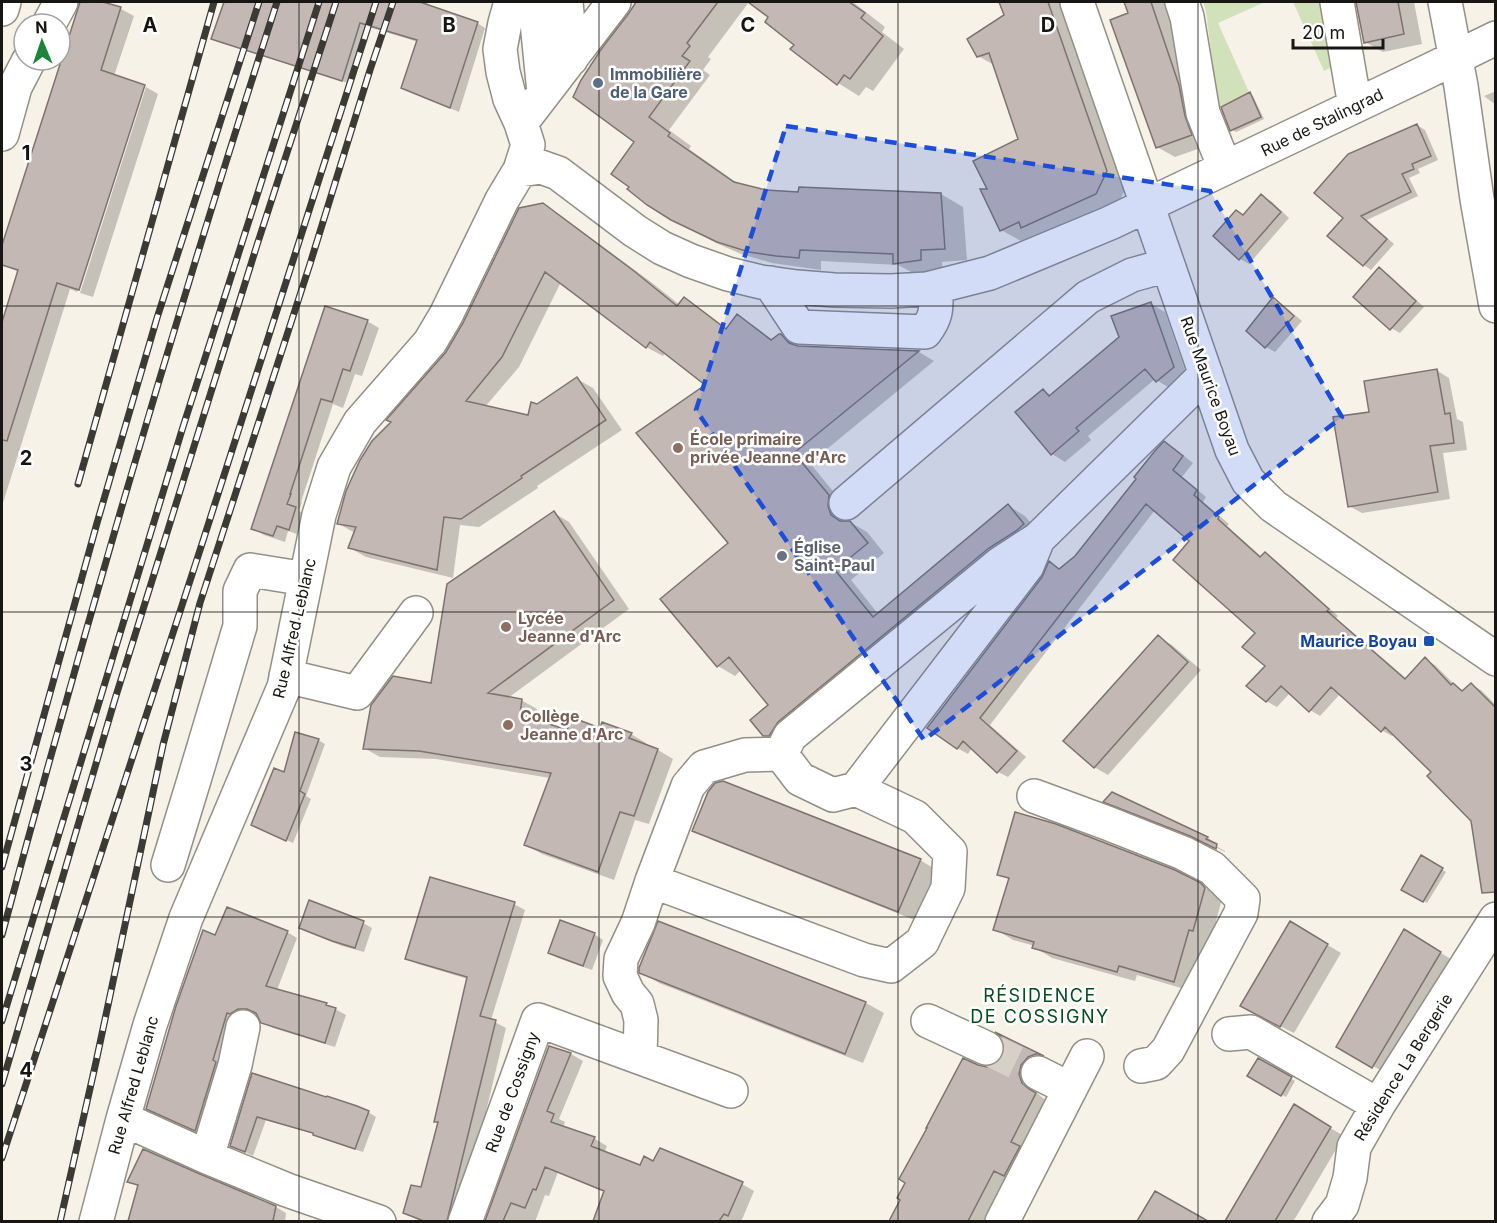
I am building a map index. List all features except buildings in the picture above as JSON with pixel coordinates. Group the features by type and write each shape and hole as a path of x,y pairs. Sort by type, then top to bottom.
{"street":[{"path":"2,9 4,2"},
{"name":"Rue Alfred Leblanc","path":"96,1221 150,1025 186,918 284,687 319,515 333,467 360,422 430,342 520,170 528,145 510,99 500,49 511,2"},
{"path":"535,2 544,93"},
{"path":"566,2 571,59"},
{"name":"Rue Maurice Boyau","path":"1077,2 1232,450 1248,481 1283,512 1496,659"},
{"path":"1182,2 1203,113 1225,168"},
{"path":"1336,2 1355,106"},
{"path":"1445,2 1486,200 1496,306"},
{"path":"521,123 571,59 603,9"},
{"name":"Rue de Stalingrad","path":"520,170 541,167 558,173 635,231 662,248 728,274 770,283 834,290 927,289 990,273 1110,223 1496,38"},
{"path":"846,503 1088,297 1132,275 1168,265"},
{"path":"770,283 799,327 925,332 933,321 936,309 936,287"},
{"path":"781,754 790,736 1000,563 1038,539 1206,374"},
{"path":"781,754 800,779 832,795 856,789 1027,566 1038,539"},
{"path":"168,865 240,626 240,591 250,570 306,579"},
{"path":"286,676 357,693 416,613"},
{"path":"640,1057 641,1020 637,1004 628,993 620,976 621,959 638,923 688,786 704,767 745,755 781,754"},
{"path":"652,881 864,960 891,966 922,942 948,888 950,852 915,817 856,789"},
{"path":"1034,796 1161,844 1212,868 1243,899 1241,913 1168,1050 1156,1063 1141,1066"},
{"name":"Résidence La Bergerie","path":"1329,1221 1342,1205 1350,1178 1354,1147 1378,1105 1496,919"},
{"name":"Rue de Cossigny","path":"465,1221 538,1020 731,1091"},
{"path":"928,1021 986,1048"},
{"path":"207,1157 235,1065 243,1027"},
{"path":"1229,1034 1251,1032 1378,1105"},
{"path":"1002,1221 1087,1056"},
{"path":"1038,1073 1070,1089"},
{"path":"123,1119 287,1190 379,1221"}],"highlighted area":[{"path":"786,126 1210,191 1342,417 924,740 696,410"}],"green space":[{"path":"1203,2 1265,2 1218,23 1249,92 1218,108 1206,11"},
{"path":"1293,2 1322,2 1334,66 1324,71"}],"tunnel":[{"path":"986,1048 1038,1073"}],"railway":[{"path":"78,484 214,2"},
{"path":"2,867 97,523 157,318 259,2"},
{"path":"2,935 66,701 134,467 277,2"},
{"path":"2,1021 182,430 319,2"},
{"path":"2,1084 115,699 257,245 336,2"},
{"path":"2,1158 376,2"},
{"path":"60,1222 163,745 200,603 393,2"}],"place":[{"name":"Immobilière de la Gare","path":"598,83"},
{"name":"École primaire privée Jeanne d'Arc","path":"678,448"},
{"name":"Église Saint-Paul","path":"782,556"},
{"name":"Lycée Jeanne d'Arc","path":"506,627"},
{"name":"Maurice Boyau","path":"1429,641"},
{"name":"Collège Jeanne d'Arc","path":"508,725"}],"district":[{"name":"RÉSIDENCE DE COSSIGNY","path":"1040,1006"}]}
